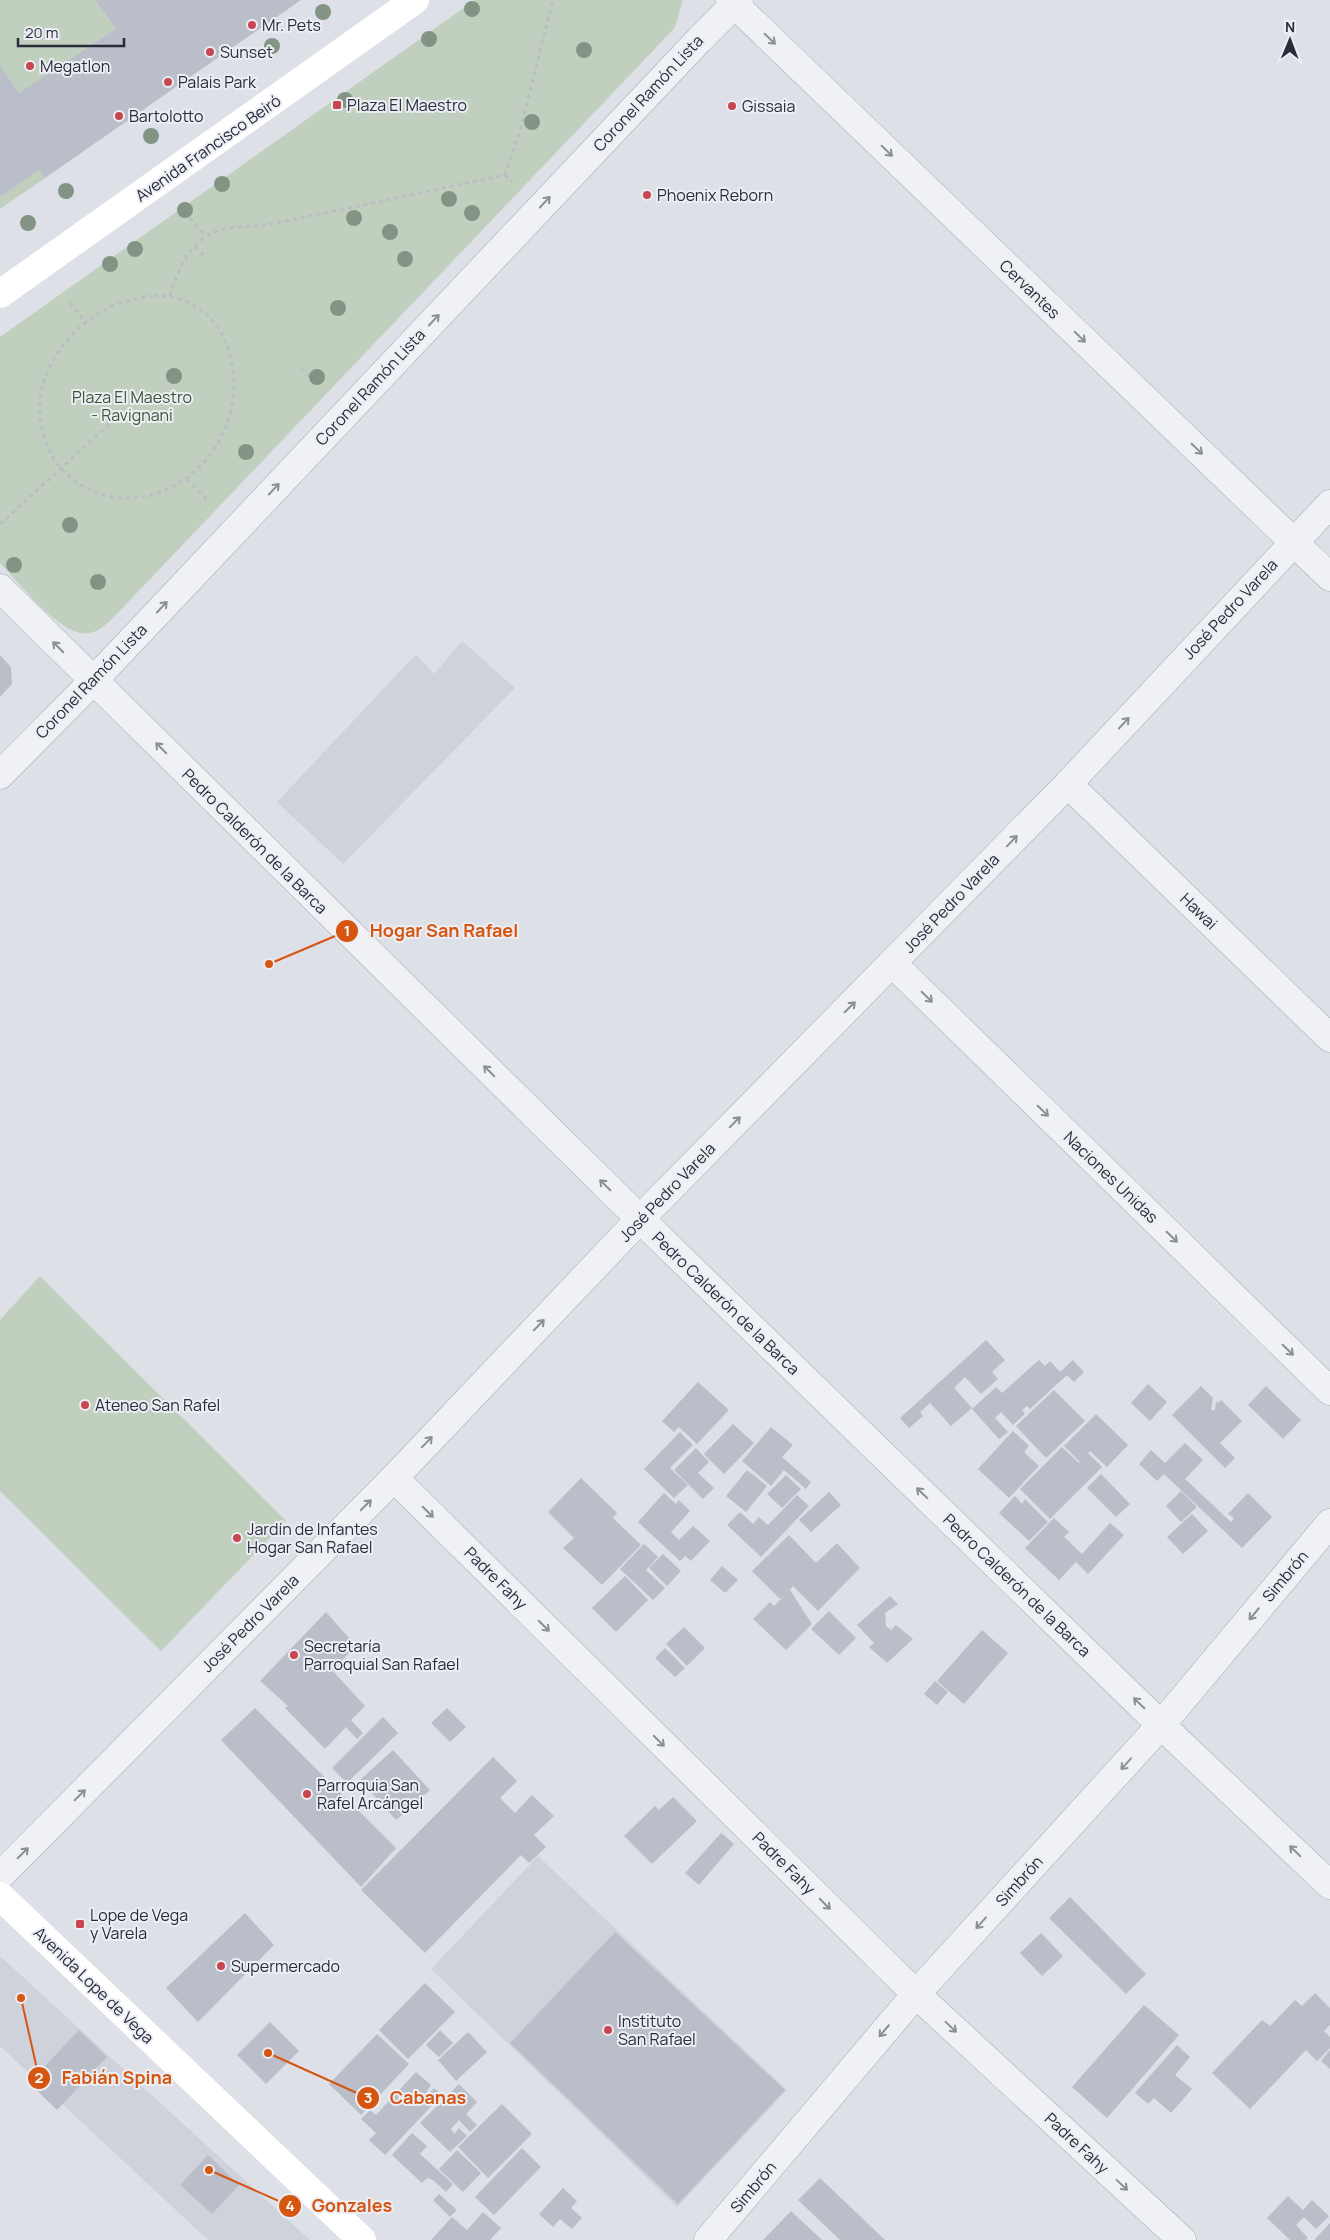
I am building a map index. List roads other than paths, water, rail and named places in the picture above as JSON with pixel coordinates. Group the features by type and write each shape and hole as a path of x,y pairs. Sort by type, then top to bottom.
{"main road":[{"name":"Avenida Francisco Beiró","path":"0,294 415,0"},
{"name":"Avenida Lope de Vega","path":"0,1896 362,2240"}],"street":[{"name":"Cervantes","path":"734,2 1330,577"},
{"name":"Coronel Ramón Lista","path":"0,775 93,681 734,2"},
{"name":"José Pedro Varela","path":"0,1876 394,1478 640,1219 1068,784 1330,504"},
{"name":"Pedro Calderón de la Barca","path":"0,588 640,1219 1161,1725 1330,1885"},
{"name":"Hawai","path":"1068,784 1330,1038"},
{"name":"Naciones Unidas","path":"892,963 1330,1392"},
{"name":"Padre Fahy","path":"394,1478 916,1994 1182,2240"},
{"name":"Simbrón","path":"708,2240 916,1994 1161,1725 1330,1522"}],"place":[{"name":"Mr. Pets","path":"252,25"},
{"name":"Sunset","path":"210,52"},
{"name":"Megatlon","path":"30,66"},
{"name":"Palais Park","path":"168,82"},
{"name":"Plaza El Maestro","path":"337,105"},
{"name":"Gissaia","path":"732,106"},
{"name":"Bartolotto","path":"119,116"},
{"name":"Phoenix Reborn","path":"647,195"},
{"name":"Hogar San Rafael","path":"269,964"},
{"name":"Ateneo San Rafel","path":"85,1405"},
{"name":"Jardín de Infantes Hogar San Rafael","path":"237,1538"},
{"name":"Secretaría Parroquial San Rafael","path":"294,1655"},
{"name":"Parroquia San Rafel Arcángel","path":"307,1794"},
{"name":"Lope de Vega y Varela","path":"80,1924"},
{"name":"Supermercado","path":"221,1966"},
{"name":"Fabián Spina","path":"21,1998"},
{"name":"Instituto San Rafael","path":"608,2030"},
{"name":"Cabanas","path":"268,2053"},
{"name":"Gonzales","path":"209,2170"}],"park label":[{"name":"Plaza El Maestro - Ravignani","path":"132,406"}]}
